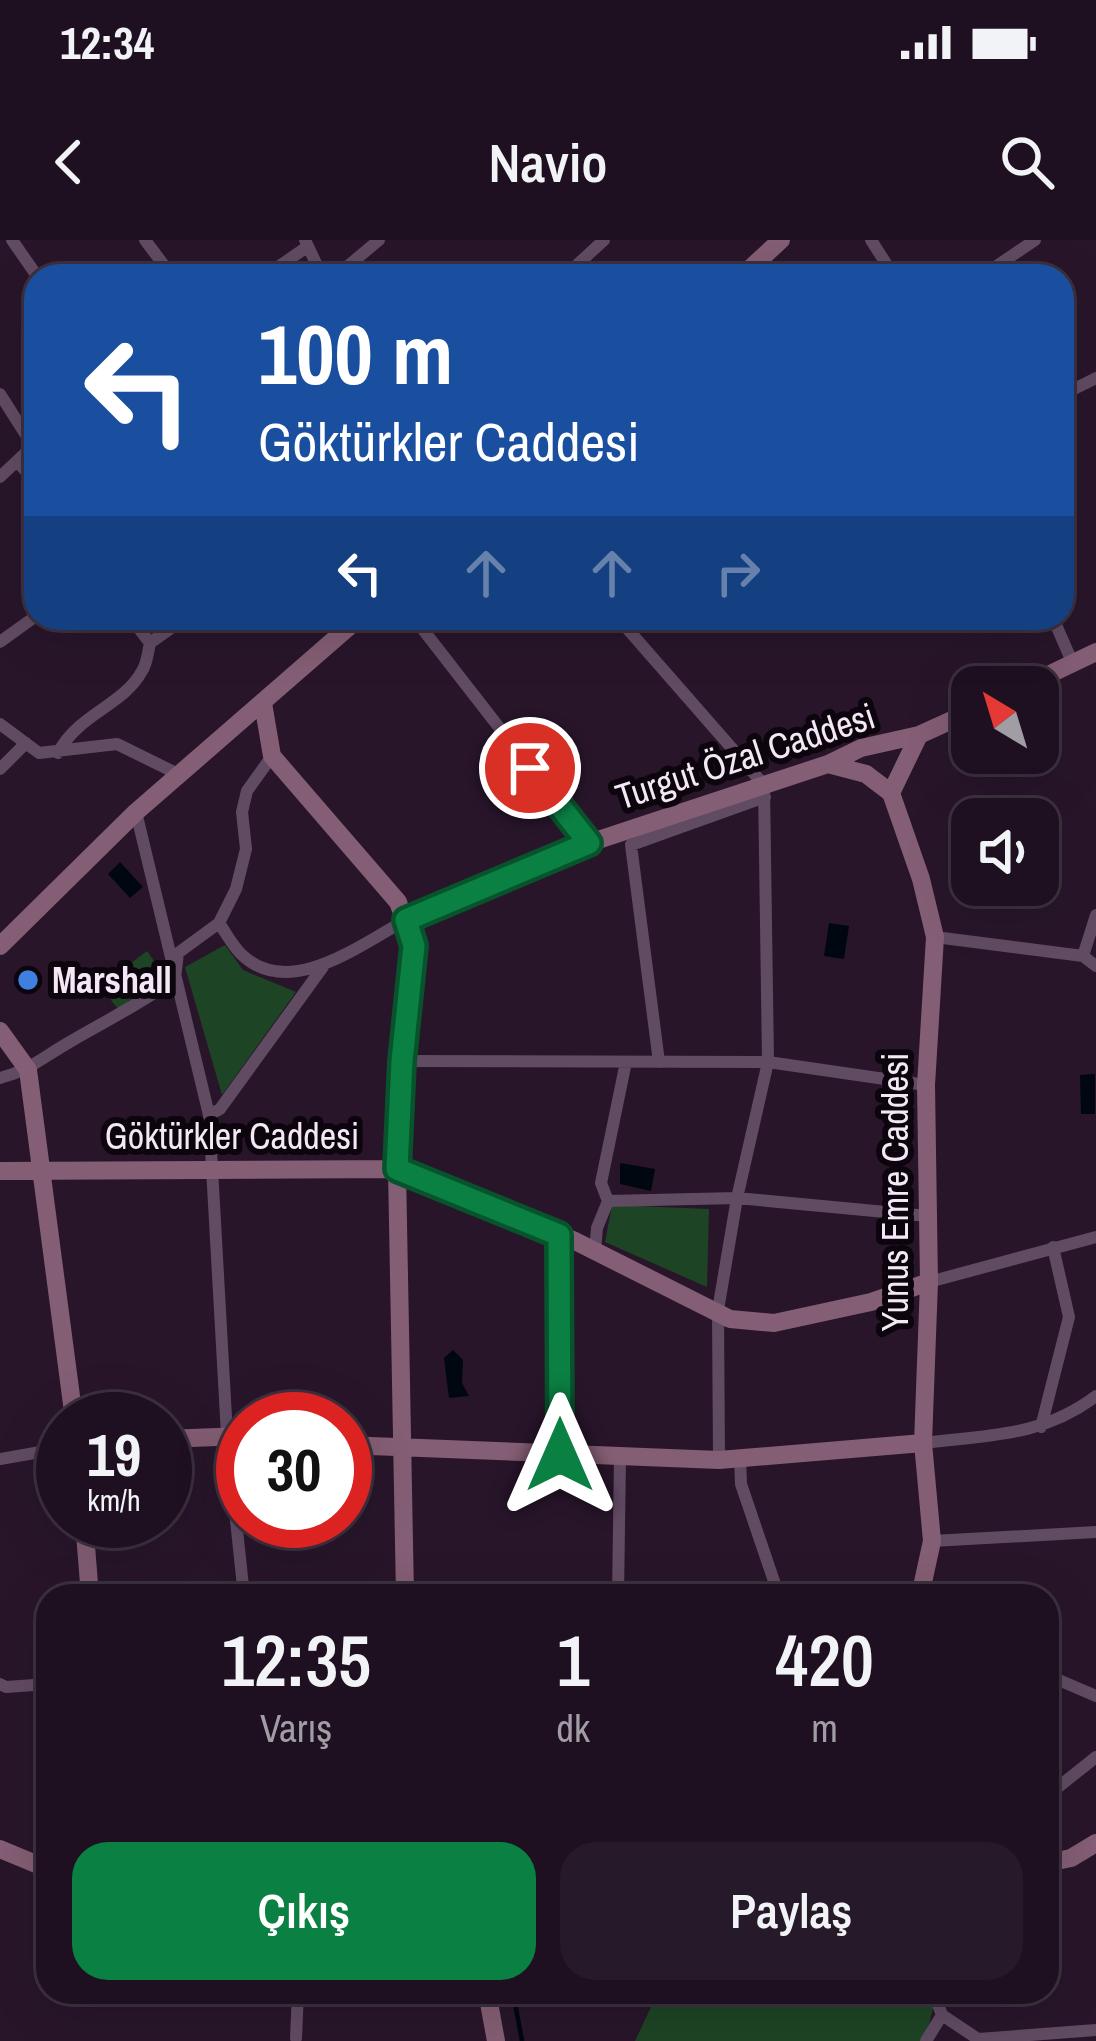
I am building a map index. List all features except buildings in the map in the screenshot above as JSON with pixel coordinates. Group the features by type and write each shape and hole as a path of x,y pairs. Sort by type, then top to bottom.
{"street":[{"path":"350,264 379,240"},
{"path":"579,264 604,240"},
{"path":"755,264 781,240"},
{"path":"1000,264 1035,240"},
{"path":"280,264 306,243"},
{"path":"0,394 24,428"},
{"path":"0,477 24,456"},
{"path":"18,462 24,469"},
{"path":"140,630 150,643"},
{"path":"58,753 70,731 128,689 144,670 150,643 168,630"},
{"path":"0,946 136,812 345,630"},
{"path":"423,630 589,843"},
{"path":"628,630 765,791 768,1062 718,1310 719,1460"},
{"path":"1058,630 1072,664"},
{"path":"1059,670 1096,652"},
{"path":"263,703 272,756 398,902 414,946 397,1169 405,1584"},
{"name":"Turgut Özal Caddesi","path":"406,920 589,843 765,791 861,748 919,735 951,721"},
{"path":"0,724 39,753 117,744 178,774"},
{"path":"828,764 866,773 891,793 919,735"},
{"path":"0,769 26,743"},
{"path":"0,1078 28,1070 127,1013 175,979 178,953 219,923 236,890 246,849 242,812 247,791 272,756"},
{"path":"659,1062 631,845 765,791"},
{"name":"Yunus Emre Caddesi","path":"891,793 935,937 926,1085 929,1282 923,1443 932,1541 923,1584"},
{"path":"136,812 209,1115 231,1392"},
{"path":"1083,956 1096,915"},
{"path":"219,923 243,957 271,970 293,973 326,964 406,920"},
{"path":"935,937 1083,956 1096,966"},
{"path":"209,1115 220,1109 326,964"},
{"path":"0,1030 28,1070 71,1392"},
{"path":"402,1061 768,1062 926,1085"},
{"path":"595,1251 597,1228 608,1201 601,1183 626,1062"},
{"name":"Göktürkler Caddesi","path":"0,1171 397,1169 595,1251 730,1318 774,1323 871,1302 929,1282"},
{"path":"608,1201 737,1198 928,1216"},
{"path":"559,1235 560,1455"},
{"path":"929,1282 1096,1237"},
{"path":"1041,1427 1069,1317 1053,1247"},
{"path":"372,1447 719,1460 923,1443 1041,1427 1069,1417 1096,1396"},
{"path":"0,1459 36,1453"},
{"path":"618,1584 620,1457"},
{"path":"740,1457 741,1484 775,1584"},
{"path":"932,1541 1096,1532"},
{"path":"87,1548 90,1584"},
{"path":"241,1548 243,1584"},
{"path":"1059,1680 1096,1696"},
{"path":"0,1684 6,1688 36,1685"},
{"path":"1059,1786 1096,1757"},
{"path":"1059,1860 1096,1843"},
{"path":"0,1850 36,1864"},
{"path":"296,2038 297,2004"},
{"path":"489,2004 496,2041"},
{"path":"938,2004 942,2015 978,2039 1096,2030"},
{"path":"926,2041 942,2015"}],"green space":[{"path":"225,945 243,970 296,992 222,1095 185,967"},
{"path":"147,951 164,975 118,1009 100,986"},
{"path":"612,1205 709,1209 707,1287 605,1242"},
{"path":"652,2004 934,2004 925,2041 635,2041"}],"shaded area":[{"path":"120,862 143,887 130,898 108,874"},
{"path":"829,923 849,926 844,959 824,956"},
{"path":"1095,1074 1095,1114 1081,1114 1080,1075"},
{"path":"620,1163 655,1169 651,1191 620,1184"},
{"path":"453,1350 463,1360 462,1383 469,1396 449,1398 444,1358"}],"waterway":[{"path":"515,2004 522,2041"}],"place":[{"name":"Marshall","path":"28,980"}],"route":[{"path":"530,768 589,843 406,920 414,946 397,1169 559,1235 560,1455"}]}
